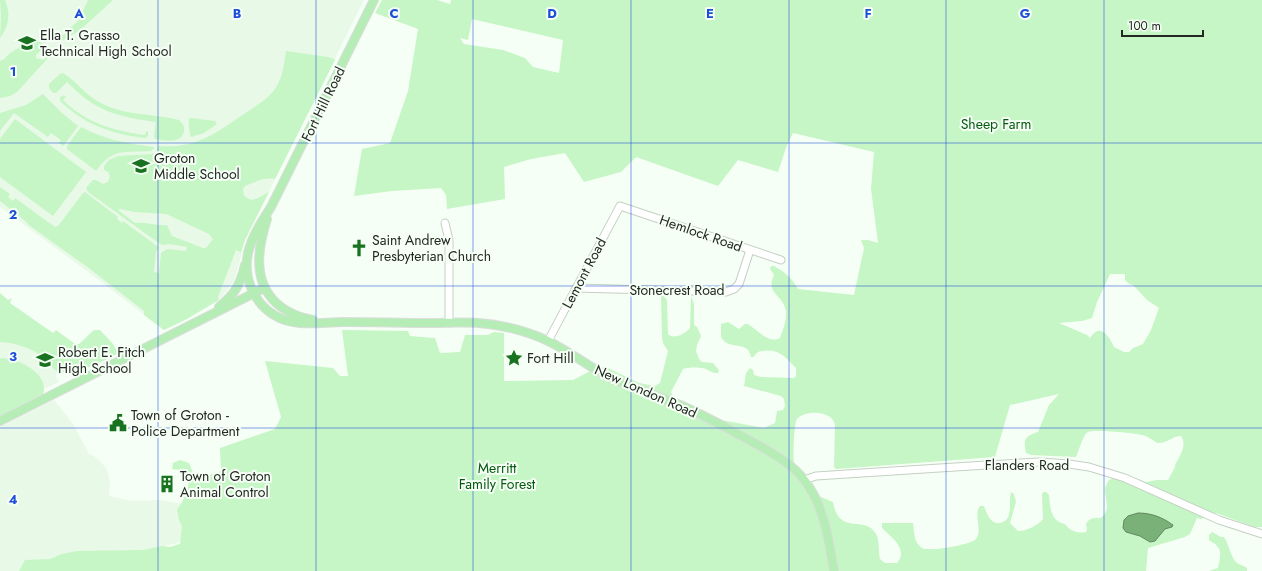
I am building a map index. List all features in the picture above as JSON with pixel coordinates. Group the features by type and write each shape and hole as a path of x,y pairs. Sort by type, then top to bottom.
{"main road":[{"name":"Fort Hill Road","path":"334,322 300,323 283,320 264,307 253,293 248,276 248,255 258,228 271,207 374,0"},
{"name":"Fort Hill Road","path":"264,288 260,270 260,251 271,207"},
{"path":"194,324 226,302 234,292 241,280 248,255"},
{"path":"0,421 264,288 270,297 290,312 307,319 334,322"},
{"name":"New London Road","path":"334,322 494,325 531,334 548,341 613,379 680,405 770,452 784,461 804,480 812,492 824,524 834,571"}],"street":[{"name":"Hemlock Road","path":"620,206 781,260"},
{"name":"Lemont Road","path":"548,341 620,206"},
{"path":"445,223 449,240 449,323"},
{"name":"Stonecrest Road","path":"576,288 726,292 734,289 739,284 750,250"},
{"name":"Flanders Road","path":"804,480 816,476 986,464 1039,462 1069,464 1090,467 1125,478 1224,522 1262,534"}],"shaded area":[{"name":"Groton Middle School","path":"0,0 364,0 245,240 233,282 221,298 164,330 0,207"},
{"name":"Robert E. Fitch High School","path":"0,311 91,367 66,373 57,372 56,377 59,382 44,389 43,394 0,416"},
{"path":"54,400 73,424 89,454 98,459 106,468 110,485 109,496 132,501 160,500 194,506 186,537 177,543 160,547 141,571 0,571 0,427"},
{"path":"1138,513 1156,516 1173,525 1172,527 1165,529 1155,541 1150,542 1140,536 1126,532 1123,528 1124,520 1128,516"}],"green space":[{"path":"0,0 5,0 7,5 8,20 0,38 1,16"},
{"path":"88,0 113,0 79,31 61,41 60,38 79,20"},
{"path":"382,0 437,0 450,4 451,0 1262,0 1262,527 1254,527 1216,513 1201,519 1197,518 1190,534 1185,537 1148,548 1146,571 19,571 25,560 50,559 62,554 77,551 144,550 162,546 170,547 180,544 182,526 177,510 185,496 188,479 180,470 172,469 173,463 180,460 189,463 196,480 221,471 220,448 275,429 281,417 265,361 333,368 340,376 348,376 342,330 408,331 410,336 435,338 440,353 460,352 465,335 488,335 494,332 504,333 504,381 573,380 598,367 608,368 639,383 655,386 660,383 668,351 662,338 661,297 664,296 667,300 668,334 670,336 676,336 682,334 690,328 691,296 694,304 694,325 697,327 701,336 696,351 699,359 702,362 713,363 719,370 718,373 716,373 700,368 683,369 671,392 674,399 721,420 764,428 775,423 777,411 783,410 785,406 784,399 781,396 744,386 746,373 750,368 753,370 754,375 761,377 794,378 796,376 796,368 786,358 774,351 769,350 759,352 754,357 751,357 749,351 744,347 726,343 721,337 721,324 728,322 739,329 745,324 748,324 767,338 780,338 786,311 782,301 773,290 772,281 774,275 770,269 771,266 774,266 785,273 798,289 854,295 864,248 861,240 868,240 878,243 871,189 874,152 793,133 787,145 778,172 738,160 718,186 636,157 621,172 584,182 565,153 531,159 504,167 505,199 447,209 446,195 441,188 392,191 354,196 362,149 390,143 408,91 418,29 375,13","holes":["472,19 563,40 559,73 533,67 525,58 503,50 464,44 460,38 468,40","1110,274 1125,274 1125,280 1134,286 1147,300 1159,308 1151,330 1143,344 1133,348 1129,352 1124,352 1114,347 1104,332 1097,331 1090,338 1087,335 1059,323 1082,321 1092,318 1097,302","1059,394 1049,405 1038,432 1030,435 1025,441 1026,453 1031,455 1076,457 1086,433 1092,431 1142,435 1157,443 1165,442 1181,436 1183,439 1183,450 1168,480 1146,482 1138,479 1111,479 1108,481 1105,490 1107,506 1106,512 1102,517 1093,518 1088,521 1086,524 1086,532 1080,533 1074,531 1065,524 1060,523 1052,513 1049,495 1046,492 1043,492 1042,495 1043,519 1035,526 1024,530 1018,531 1010,523 1016,502 1014,494 1011,492 1010,511 1008,518 1003,522 993,522 988,516 984,506 980,506 977,514 978,535 976,539 966,544 926,549 922,548 917,543 913,523 882,523 882,528 894,539 900,548 901,553 897,563 885,563 880,559 877,537 871,528 865,525 846,522 841,519 836,513 833,502 821,497 794,463 794,433 796,422 800,416 808,413 827,415 832,419 835,425 834,467 836,469 995,457 1010,405","1148,514 1172,523 1170,528 1165,529 1150,542 1140,536 1126,532 1123,522"]},
{"path":"31,40 38,40 42,43 42,49 36,55 36,58 44,60 47,55 48,58 17,92 10,96 0,98 0,61"},
{"path":"286,51 328,57 335,60 275,179 260,180 245,186 243,189 244,196 251,200 269,192 245,240 241,252 236,250 218,297 219,300 185,320 164,330 144,315 144,311 90,269 30,226 0,201 0,187 10,194 8,197 13,201 15,198 55,227 58,226 85,192 118,217 117,219 122,223 123,221 159,247 156,252 154,272 159,273 161,253 167,249 186,251 187,247 160,244 88,192 86,188 93,180 103,184 108,182 110,176 108,172 104,170 104,166 109,160 118,156 153,154 157,151 158,146 184,145 195,142 226,127 262,102 272,93 280,80","holes":["120,209 134,212 166,214 209,234 213,239 206,248 203,248 172,236 167,225 135,223 118,210"]},
{"path":"63,73 72,79 92,98 107,106 127,112 179,120 184,128 183,135 172,141 155,139 154,135 156,122 118,115 107,111 88,100 67,82 56,93 53,93 49,88 49,84"},
{"path":"43,94 62,113 78,126 63,146 59,143 61,140 51,133 48,137 14,113 0,131 0,113 26,105"},
{"path":"64,95 66,97 63,100 72,108 81,115 101,125 145,135 148,131 148,136 145,138 121,134 89,122 69,109 60,101 60,97"},
{"path":"15,119 86,172 53,216 0,177 0,139"},
{"path":"189,119 215,121 217,124 204,133 191,137"},
{"path":"81,127 108,138 154,148 151,151 127,152 114,155 102,163 96,171 67,149 67,146"},
{"path":"0,293 8,300 12,298 10,303 53,333 56,330 75,344 79,344 94,330 100,330 113,344 118,353 97,364 78,370 62,373 57,371 36,352 19,345 0,342"},
{"path":"0,358 15,360 30,368 42,380 44,387 43,394 0,416"},
{"path":"1212,532 1224,537 1234,559 1247,568 1247,571 1209,571 1218,568 1220,557 1219,548 1209,540 1209,535"}],"place":[{"name":"Ella T. Grasso Technical High School","path":"27,43"},
{"name":"Groton Middle School","path":"141,166"},
{"name":"Saint Andrew Presbyterian Church","path":"359,248"},
{"name":"Fort Hill","path":"514,358"},
{"name":"Robert E. Fitch High School","path":"45,360"},
{"name":"Town of Groton - Police Department","path":"118,423"},
{"name":"Town of Groton Animal Control","path":"167,484"}],"park label":[{"name":"Sheep Farm","path":"996,124"},
{"name":"Merritt Family Forest","path":"497,476"}]}
